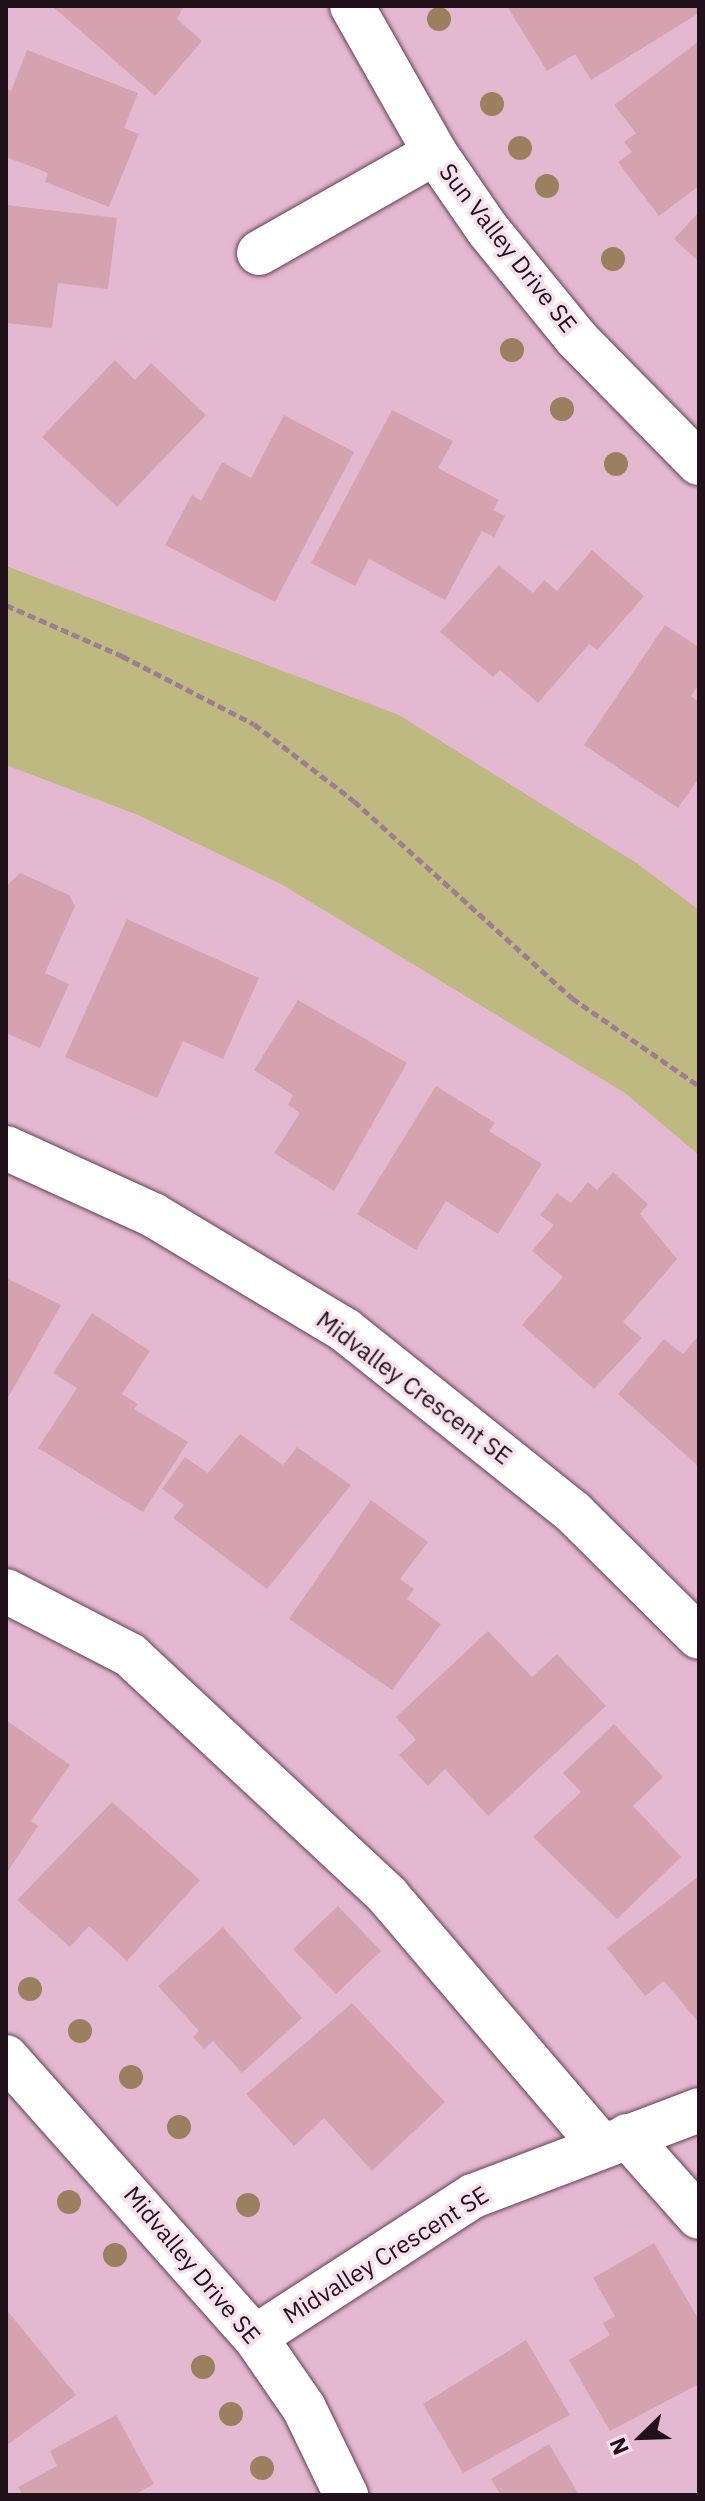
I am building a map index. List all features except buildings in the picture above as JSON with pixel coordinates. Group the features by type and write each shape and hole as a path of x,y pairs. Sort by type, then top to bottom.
{"street":[{"name":"Sun Valley Drive SE","path":"352,6 435,153 488,230 577,339 699,463"},
{"path":"259,253 435,153"},
{"name":"Midvalley Crescent SE","path":"6,1148 153,1215 345,1330 573,1512 699,1637"},
{"path":"6,1591 130,1655 388,1896 614,2140 699,2217"},
{"name":"Midvalley Drive SE","path":"6,2057 255,2337 304,2408 346,2495"},
{"name":"Midvalley Crescent SE","path":"255,2337 473,2196 699,2110"}],"path":[{"path":"6,605 122,656 254,724 354,801 572,998 699,1086"}],"shaded area":[{"path":"6,566 399,715 638,864 699,910 699,1155 625,1093 281,884 138,815 6,765"}]}
